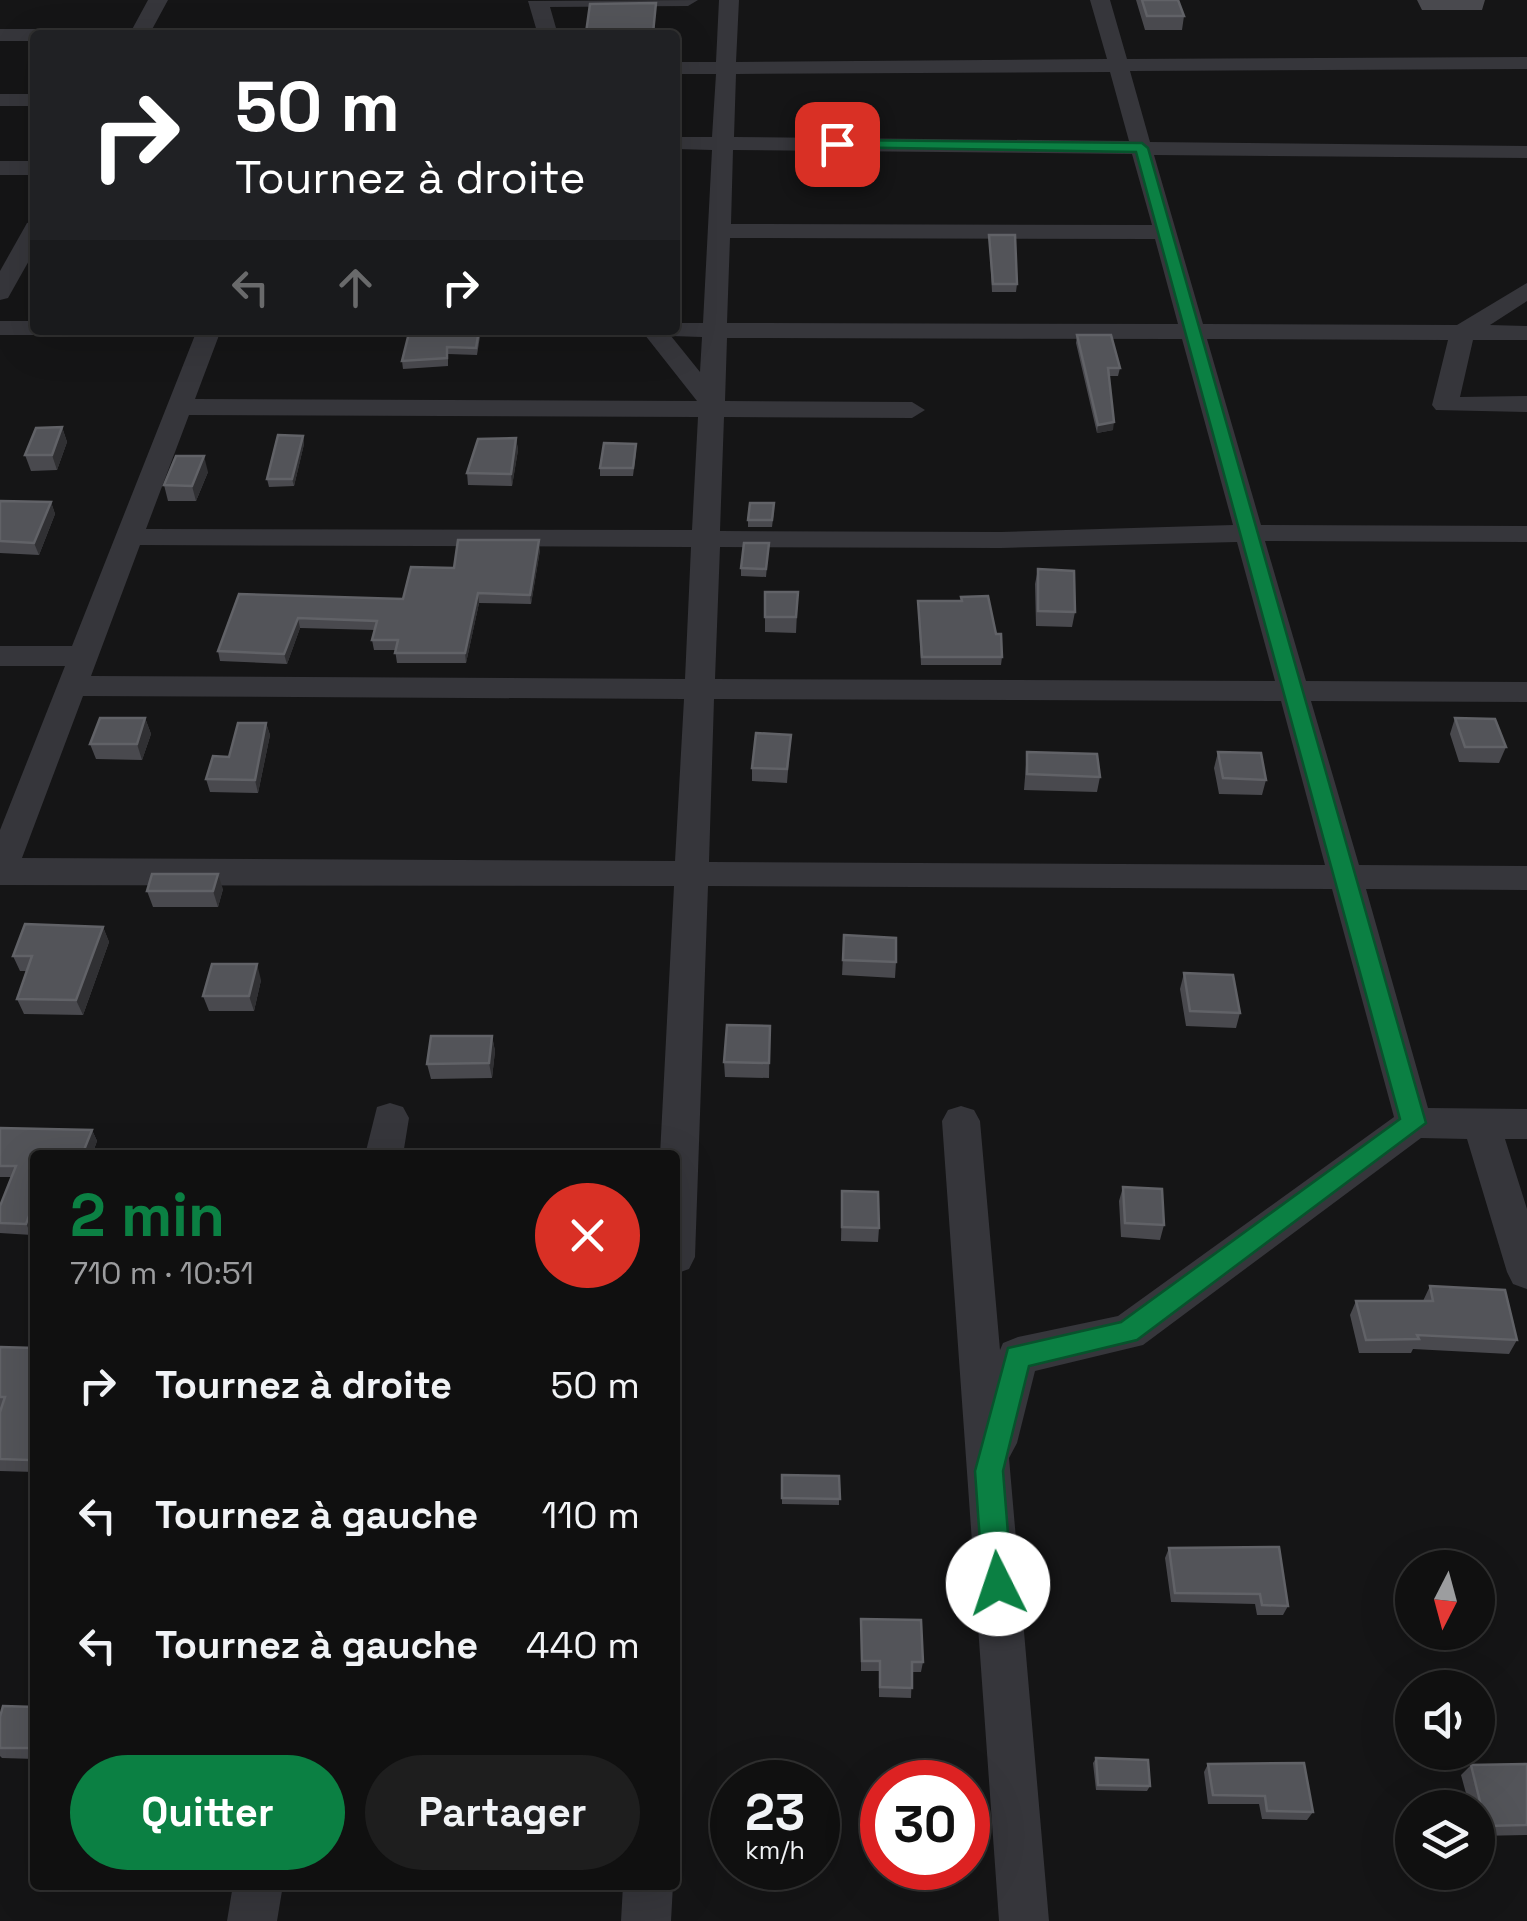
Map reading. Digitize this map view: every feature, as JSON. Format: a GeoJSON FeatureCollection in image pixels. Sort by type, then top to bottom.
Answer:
{"type":"FeatureCollection","features":[{"type":"Feature","properties":{"kind":"street"},"geometry":{"type":"LineString","coordinates":[[142,30],[158,0]]}},
{"type":"Feature","properties":{"kind":"street"},"geometry":{"type":"LineString","coordinates":[[547,30],[538,0],[688,0]]}},
{"type":"Feature","properties":{"kind":"street"},"geometry":{"type":"LineString","coordinates":[[680,1150],[729,0]]}},
{"type":"Feature","properties":{"kind":"street"},"geometry":{"type":"LineString","coordinates":[[1100,0],[1414,1123]]}},
{"type":"Feature","properties":{"kind":"street"},"geometry":{"type":"LineString","coordinates":[[0,35],[30,35]]}},
{"type":"Feature","properties":{"kind":"street"},"geometry":{"type":"LineString","coordinates":[[680,68],[1527,63]]}},
{"type":"Feature","properties":{"kind":"street"},"geometry":{"type":"LineString","coordinates":[[0,100],[30,100]]}},
{"type":"Feature","properties":{"kind":"street"},"geometry":{"type":"LineString","coordinates":[[680,143],[1527,152]]}},
{"type":"Feature","properties":{"kind":"street"},"geometry":{"type":"LineString","coordinates":[[0,168],[30,168]]}},
{"type":"Feature","properties":{"kind":"street"},"geometry":{"type":"LineString","coordinates":[[719,230],[1165,232]]}},
{"type":"Feature","properties":{"kind":"street"},"geometry":{"type":"LineString","coordinates":[[0,243],[30,238]]}},
{"type":"Feature","properties":{"kind":"street"},"geometry":{"type":"LineString","coordinates":[[0,293],[30,241]]}},
{"type":"Feature","properties":{"kind":"street"},"geometry":{"type":"LineString","coordinates":[[1527,290],[1462,333],[1445,405],[1527,404]]}},
{"type":"Feature","properties":{"kind":"street"},"geometry":{"type":"LineString","coordinates":[[0,328],[30,328]]}},
{"type":"Feature","properties":{"kind":"street"},"geometry":{"type":"LineString","coordinates":[[680,330],[1527,333]]}},
{"type":"Feature","properties":{"kind":"street"},"geometry":{"type":"LineString","coordinates":[[207,335],[0,871],[1527,878]]}},
{"type":"Feature","properties":{"kind":"street"},"geometry":{"type":"LineString","coordinates":[[656,335],[712,406]]}},
{"type":"Feature","properties":{"kind":"street"},"geometry":{"type":"LineString","coordinates":[[179,407],[712,406],[912,410]]}},
{"type":"Feature","properties":{"kind":"street"},"geometry":{"type":"LineString","coordinates":[[130,536],[1001,540],[1249,533],[1527,534]]}},
{"type":"Feature","properties":{"kind":"street"},"geometry":{"type":"LineString","coordinates":[[0,656],[84,656]]}},
{"type":"Feature","properties":{"kind":"street"},"geometry":{"type":"LineString","coordinates":[[72,686],[1527,692]]}},
{"type":"Feature","properties":{"kind":"street"},"geometry":{"type":"LineString","coordinates":[[385,1150],[390,1118]]}},
{"type":"Feature","properties":{"kind":"street"},"geometry":{"type":"LineString","coordinates":[[960,1120],[1024,1921]]}},
{"type":"Feature","properties":{"kind":"street"},"geometry":{"type":"LineString","coordinates":[[989,1471],[1018,1356],[1128,1332],[1414,1123],[1527,1124]]}},
{"type":"Feature","properties":{"kind":"street"},"geometry":{"type":"LineString","coordinates":[[1481,1124],[1527,1272]]}},
{"type":"Feature","properties":{"kind":"street"},"geometry":{"type":"LineString","coordinates":[[252,1921],[257,1890]]}},
{"type":"Feature","properties":{"kind":"street"},"geometry":{"type":"LineString","coordinates":[[646,1921],[648,1890]]}},
{"type":"Feature","properties":{"kind":"building"},"geometry":{"type":"Polygon","coordinates":[[[1142,0],[1178,0],[1184,16],[1147,16],[1142,0]]]}},
{"type":"Feature","properties":{"kind":"building"},"geometry":{"type":"Polygon","coordinates":[[[656,3],[653,30],[586,30],[590,4],[656,3]]]}},
{"type":"Feature","properties":{"kind":"building"},"geometry":{"type":"Polygon","coordinates":[[[989,235],[1015,235],[1017,284],[993,284],[989,235]]]}},
{"type":"Feature","properties":{"kind":"building"},"geometry":{"type":"Polygon","coordinates":[[[408,335],[478,335],[476,348],[447,347],[447,358],[402,361],[408,335]]]}},
{"type":"Feature","properties":{"kind":"building"},"geometry":{"type":"Polygon","coordinates":[[[1077,335],[1111,335],[1120,368],[1108,368],[1114,422],[1098,425],[1077,335]]]}},
{"type":"Feature","properties":{"kind":"building"},"geometry":{"type":"Polygon","coordinates":[[[62,427],[52,455],[25,455],[36,428],[62,427]]]}},
{"type":"Feature","properties":{"kind":"building"},"geometry":{"type":"Polygon","coordinates":[[[278,435],[303,436],[292,479],[267,479],[278,435]]]}},
{"type":"Feature","properties":{"kind":"building"},"geometry":{"type":"Polygon","coordinates":[[[516,438],[511,474],[467,473],[478,439],[516,438]]]}},
{"type":"Feature","properties":{"kind":"building"},"geometry":{"type":"Polygon","coordinates":[[[604,443],[636,444],[633,468],[600,468],[604,443]]]}},
{"type":"Feature","properties":{"kind":"building"},"geometry":{"type":"Polygon","coordinates":[[[176,456],[204,456],[192,486],[164,485],[176,456]]]}},
{"type":"Feature","properties":{"kind":"building"},"geometry":{"type":"Polygon","coordinates":[[[0,501],[51,502],[34,543],[0,541],[0,501]]]}},
{"type":"Feature","properties":{"kind":"building"},"geometry":{"type":"Polygon","coordinates":[[[750,503],[774,503],[772,520],[748,520],[750,503]]]}},
{"type":"Feature","properties":{"kind":"building"},"geometry":{"type":"Polygon","coordinates":[[[458,540],[539,540],[530,595],[478,593],[465,653],[395,653],[398,640],[372,640],[377,621],[298,618],[284,654],[218,651],[239,594],[403,599],[411,567],[454,568],[458,540]]]}},
{"type":"Feature","properties":{"kind":"building"},"geometry":{"type":"Polygon","coordinates":[[[744,543],[769,543],[766,569],[741,568],[744,543]]]}},
{"type":"Feature","properties":{"kind":"building"},"geometry":{"type":"Polygon","coordinates":[[[1038,569],[1074,571],[1075,612],[1038,611],[1038,569]]]}},
{"type":"Feature","properties":{"kind":"building"},"geometry":{"type":"Polygon","coordinates":[[[765,592],[798,592],[796,617],[765,617],[765,592]]]}},
{"type":"Feature","properties":{"kind":"building"},"geometry":{"type":"Polygon","coordinates":[[[988,596],[996,634],[1001,634],[1002,657],[922,657],[918,601],[962,601],[961,597],[988,596]]]}},
{"type":"Feature","properties":{"kind":"building"},"geometry":{"type":"Polygon","coordinates":[[[100,718],[145,718],[137,744],[90,744],[100,718]]]}},
{"type":"Feature","properties":{"kind":"building"},"geometry":{"type":"Polygon","coordinates":[[[1455,718],[1495,719],[1506,747],[1465,747],[1455,718]]]}},
{"type":"Feature","properties":{"kind":"building"},"geometry":{"type":"Polygon","coordinates":[[[238,723],[266,723],[255,780],[206,779],[213,756],[229,757],[238,723]]]}},
{"type":"Feature","properties":{"kind":"building"},"geometry":{"type":"Polygon","coordinates":[[[756,733],[791,735],[787,769],[752,768],[756,733]]]}},
{"type":"Feature","properties":{"kind":"building"},"geometry":{"type":"Polygon","coordinates":[[[1027,752],[1097,754],[1100,777],[1027,774],[1027,752]]]}},
{"type":"Feature","properties":{"kind":"building"},"geometry":{"type":"Polygon","coordinates":[[[1218,752],[1261,753],[1266,780],[1223,778],[1218,752]]]}},
{"type":"Feature","properties":{"kind":"building"},"geometry":{"type":"Polygon","coordinates":[[[152,874],[218,874],[213,891],[147,891],[152,874]]]}},
{"type":"Feature","properties":{"kind":"building"},"geometry":{"type":"Polygon","coordinates":[[[25,924],[103,927],[76,1000],[17,999],[32,956],[13,956],[25,924]]]}},
{"type":"Feature","properties":{"kind":"building"},"geometry":{"type":"Polygon","coordinates":[[[844,935],[896,938],[896,962],[843,960],[844,935]]]}},
{"type":"Feature","properties":{"kind":"building"},"geometry":{"type":"Polygon","coordinates":[[[212,964],[257,964],[249,996],[203,996],[212,964]]]}},
{"type":"Feature","properties":{"kind":"building"},"geometry":{"type":"Polygon","coordinates":[[[1184,973],[1233,975],[1240,1013],[1190,1011],[1184,973]]]}},
{"type":"Feature","properties":{"kind":"building"},"geometry":{"type":"Polygon","coordinates":[[[727,1025],[770,1026],[769,1063],[724,1062],[727,1025]]]}},
{"type":"Feature","properties":{"kind":"building"},"geometry":{"type":"Polygon","coordinates":[[[431,1036],[492,1036],[489,1063],[427,1064],[431,1036]]]}},
{"type":"Feature","properties":{"kind":"building"},"geometry":{"type":"Polygon","coordinates":[[[0,1128],[92,1130],[84,1150],[30,1150],[30,1213],[26,1224],[0,1223],[0,1206],[16,1166],[0,1166],[0,1128]]]}},
{"type":"Feature","properties":{"kind":"building"},"geometry":{"type":"Polygon","coordinates":[[[1123,1187],[1162,1189],[1164,1225],[1125,1223],[1123,1187]]]}},
{"type":"Feature","properties":{"kind":"building"},"geometry":{"type":"Polygon","coordinates":[[[842,1191],[878,1192],[879,1228],[842,1227],[842,1191]]]}},
{"type":"Feature","properties":{"kind":"building"},"geometry":{"type":"Polygon","coordinates":[[[1430,1286],[1505,1290],[1517,1340],[1417,1335],[1419,1339],[1366,1340],[1356,1301],[1433,1301],[1430,1286]]]}},
{"type":"Feature","properties":{"kind":"building"},"geometry":{"type":"Polygon","coordinates":[[[0,1347],[30,1348],[29,1460],[0,1459],[0,1412],[5,1397],[0,1397],[0,1347]]]}},
{"type":"Feature","properties":{"kind":"building"},"geometry":{"type":"Polygon","coordinates":[[[782,1475],[839,1476],[840,1499],[782,1498],[782,1475]]]}},
{"type":"Feature","properties":{"kind":"building"},"geometry":{"type":"Polygon","coordinates":[[[1279,1547],[1288,1606],[1262,1605],[1260,1594],[1175,1593],[1169,1548],[1279,1547]]]}},
{"type":"Feature","properties":{"kind":"building"},"geometry":{"type":"Polygon","coordinates":[[[861,1619],[921,1620],[923,1662],[912,1662],[912,1688],[880,1687],[880,1661],[862,1661],[861,1619]]]}},
{"type":"Feature","properties":{"kind":"building"},"geometry":{"type":"Polygon","coordinates":[[[3,1706],[30,1707],[30,1748],[0,1748],[3,1706]]]}},
{"type":"Feature","properties":{"kind":"building"},"geometry":{"type":"Polygon","coordinates":[[[1096,1758],[1148,1760],[1150,1786],[1098,1785],[1096,1758]]]}},
{"type":"Feature","properties":{"kind":"building"},"geometry":{"type":"Polygon","coordinates":[[[1304,1763],[1313,1812],[1267,1811],[1265,1796],[1213,1795],[1208,1764],[1304,1763]]]}},
{"type":"Feature","properties":{"kind":"building"},"geometry":{"type":"Polygon","coordinates":[[[1527,1764],[1527,1825],[1495,1826],[1495,1790],[1477,1790],[1472,1770],[1495,1770],[1495,1765],[1527,1764]]]}},
{"type":"Feature","properties":{"kind":"route"},"geometry":{"type":"LineString","coordinates":[[837,144],[1142,148],[1414,1123],[1128,1332],[1018,1356],[989,1471],[998,1584]]}}]}
